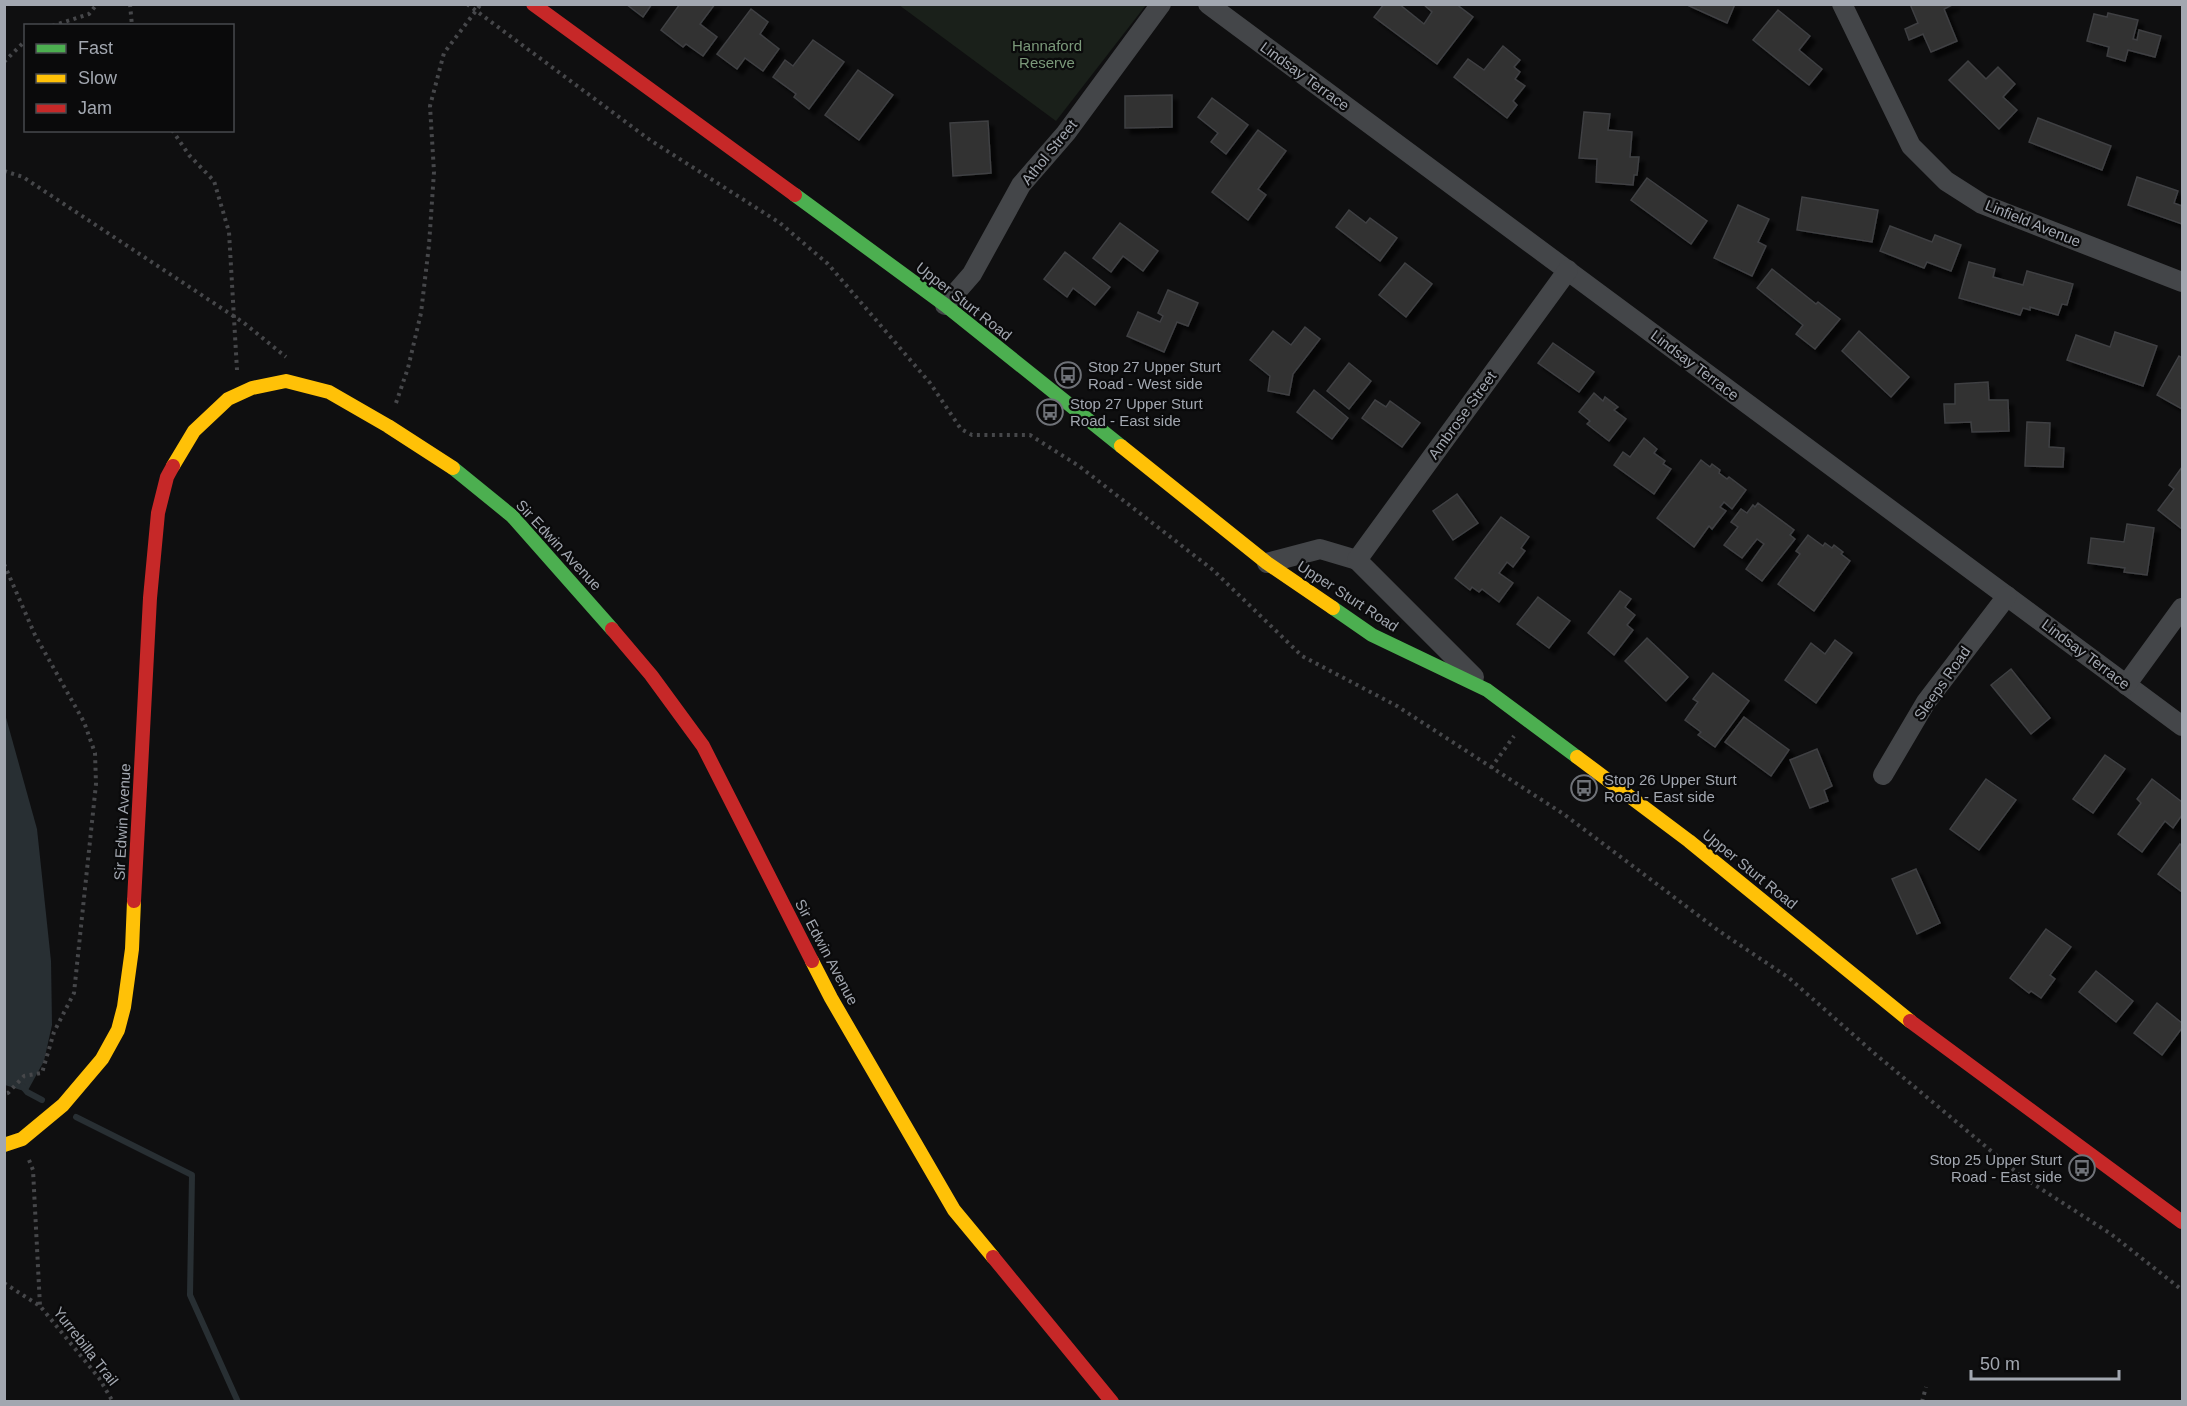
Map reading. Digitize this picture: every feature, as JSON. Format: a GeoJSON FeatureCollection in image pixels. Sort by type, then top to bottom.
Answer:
{"type":"FeatureCollection","features":[{"type":"Feature","properties":{"kind":"street","name":"Upper Sturt Road"},"geometry":{"type":"LineString","coordinates":[[533,4],[945,305],[1267,563],[1372,635],[1486,690],[1526,718],[1689,841],[1910,1021],[2182,1222]]}},
{"type":"Feature","properties":{"kind":"street","name":"Athol Street"},"geometry":{"type":"LineString","coordinates":[[945,305],[972,274],[1021,185],[1066,133],[1161,4]]}},
{"type":"Feature","properties":{"kind":"street","name":"Lindsay Terrace"},"geometry":{"type":"LineString","coordinates":[[1208,4],[2182,726]]}},
{"type":"Feature","properties":{"kind":"street","name":"Linfield Avenue"},"geometry":{"type":"LineString","coordinates":[[1842,4],[1911,146],[1946,181],[1982,204],[2182,282]]}},
{"type":"Feature","properties":{"kind":"street","name":"Ambrose Street"},"geometry":{"type":"LineString","coordinates":[[1357,560],[1568,270]]}},
{"type":"Feature","properties":{"kind":"street","name":"Sir Edwin Avenue"},"geometry":{"type":"LineString","coordinates":[[4,1145],[22,1139],[63,1105],[102,1059],[118,1030],[124,1007],[132,949],[150,610],[158,513],[167,477],[194,431],[233,397],[252,387],[286,381],[329,392],[388,426],[441,459],[512,516],[651,675],[702,747],[831,998],[954,1210],[1112,1401]]}},
{"type":"Feature","properties":{"kind":"street"},"geometry":{"type":"LineString","coordinates":[[1267,563],[1320,549],[1357,560],[1486,690]]}},
{"type":"Feature","properties":{"kind":"street","name":"Sleeps Road"},"geometry":{"type":"LineString","coordinates":[[1883,775],[1926,702],[2007,596]]}},
{"type":"Feature","properties":{"kind":"street"},"geometry":{"type":"LineString","coordinates":[[2126,684],[2182,608]]}},
{"type":"Feature","properties":{"kind":"path"},"geometry":{"type":"LineString","coordinates":[[58,24],[89,14],[97,4]]}},
{"type":"Feature","properties":{"kind":"path"},"geometry":{"type":"LineString","coordinates":[[130,4],[132,24]]}},
{"type":"Feature","properties":{"kind":"path"},"geometry":{"type":"LineString","coordinates":[[467,4],[650,140],[780,223],[828,264],[930,383],[961,429],[972,435],[1030,435],[1069,460],[1213,570],[1302,656],[1397,705],[1565,815],[1719,931],[1789,978],[1874,1053],[2021,1176],[2111,1234],[2182,1290]]}},
{"type":"Feature","properties":{"kind":"path"},"geometry":{"type":"LineString","coordinates":[[388,426],[408,368],[421,313],[434,172],[430,106],[444,53],[481,4]]}},
{"type":"Feature","properties":{"kind":"path"},"geometry":{"type":"LineString","coordinates":[[4,62],[24,42]]}},
{"type":"Feature","properties":{"kind":"path"},"geometry":{"type":"LineString","coordinates":[[173,132],[189,155],[214,181],[229,232],[238,365],[233,397]]}},
{"type":"Feature","properties":{"kind":"path"},"geometry":{"type":"LineString","coordinates":[[4,171],[23,177],[234,316],[295,364]]}},
{"type":"Feature","properties":{"kind":"path"},"geometry":{"type":"LineString","coordinates":[[4,564],[35,635],[84,722],[95,753],[96,784],[74,993],[54,1032],[42,1073],[24,1076],[7,1094]]}},
{"type":"Feature","properties":{"kind":"path"},"geometry":{"type":"LineString","coordinates":[[1491,768],[1526,718]]}},
{"type":"Feature","properties":{"kind":"path"},"geometry":{"type":"LineString","coordinates":[[22,1139],[33,1170],[40,1306]]}},
{"type":"Feature","properties":{"kind":"path","name":"Yurrebilla Trail"},"geometry":{"type":"LineString","coordinates":[[4,1282],[40,1306],[99,1378],[113,1401]]}},
{"type":"Feature","properties":{"kind":"path"},"geometry":{"type":"LineString","coordinates":[[1922,1401],[1926,1387]]}},
{"type":"Feature","properties":{"kind":"green space","name":"Hannaford Reserve"},"geometry":{"type":"Polygon","coordinates":[[[899,5],[1146,5],[1056,121],[899,5]]]}},
{"type":"Feature","properties":{"kind":"shaded area"},"geometry":{"type":"Polygon","coordinates":[[[5,714],[37,829],[51,961],[52,1025],[44,1061],[27,1092],[5,1085],[5,714]]]}},
{"type":"Feature","properties":{"kind":"building"},"geometry":{"type":"Polygon","coordinates":[[[626,4],[652,4],[643,17],[626,4]]]}},
{"type":"Feature","properties":{"kind":"building"},"geometry":{"type":"Polygon","coordinates":[[[680,4],[715,4],[700,24],[717,37],[703,56],[686,44],[683,47],[661,30],[680,4]]]}},
{"type":"Feature","properties":{"kind":"building"},"geometry":{"type":"Polygon","coordinates":[[[1384,4],[1399,4],[1424,24],[1432,12],[1423,4],[1456,4],[1473,17],[1437,64],[1374,17],[1384,4]]]}},
{"type":"Feature","properties":{"kind":"building"},"geometry":{"type":"Polygon","coordinates":[[[1685,4],[1735,4],[1727,23],[1685,4]]]}},
{"type":"Feature","properties":{"kind":"building"},"geometry":{"type":"Polygon","coordinates":[[[1910,4],[1954,4],[1944,9],[1957,41],[1931,52],[1923,34],[1909,40],[1905,29],[1918,23],[1910,4]]]}},
{"type":"Feature","properties":{"kind":"building"},"geometry":{"type":"Polygon","coordinates":[[[751,9],[768,22],[760,34],[779,49],[763,71],[745,58],[737,69],[717,54],[751,9]]]}},
{"type":"Feature","properties":{"kind":"building"},"geometry":{"type":"Polygon","coordinates":[[[1778,10],[1810,36],[1799,50],[1822,69],[1809,85],[1753,40],[1778,10]]]}},
{"type":"Feature","properties":{"kind":"building"},"geometry":{"type":"Polygon","coordinates":[[[2108,13],[2138,20],[2133,39],[2137,40],[2139,30],[2161,36],[2155,57],[2128,50],[2125,61],[2107,56],[2109,47],[2087,41],[2094,14],[2107,17],[2108,13]]]}},
{"type":"Feature","properties":{"kind":"building"},"geometry":{"type":"Polygon","coordinates":[[[813,40],[844,62],[809,109],[794,97],[796,94],[773,77],[785,60],[793,66],[813,40]]]}},
{"type":"Feature","properties":{"kind":"building"},"geometry":{"type":"Polygon","coordinates":[[[1503,46],[1520,60],[1514,67],[1520,72],[1515,79],[1525,86],[1513,101],[1517,105],[1507,118],[1454,77],[1468,59],[1484,70],[1503,46]]]}},
{"type":"Feature","properties":{"kind":"building"},"geometry":{"type":"Polygon","coordinates":[[[1968,61],[1986,79],[1998,67],[2015,84],[2003,97],[2017,110],[1999,129],[1949,80],[1968,61]]]}},
{"type":"Feature","properties":{"kind":"building"},"geometry":{"type":"Polygon","coordinates":[[[858,70],[893,95],[859,140],[825,115],[858,70]]]}},
{"type":"Feature","properties":{"kind":"building"},"geometry":{"type":"Polygon","coordinates":[[[1172,95],[1172,127],[1125,128],[1125,96],[1172,95]]]}},
{"type":"Feature","properties":{"kind":"building"},"geometry":{"type":"Polygon","coordinates":[[[1212,98],[1248,125],[1226,154],[1211,142],[1218,133],[1198,117],[1212,98]]]}},
{"type":"Feature","properties":{"kind":"building"},"geometry":{"type":"Polygon","coordinates":[[[1584,112],[1610,114],[1608,130],[1632,132],[1630,157],[1639,157],[1637,175],[1634,175],[1633,185],[1596,182],[1597,159],[1579,158],[1584,112]]]}},
{"type":"Feature","properties":{"kind":"building"},"geometry":{"type":"Polygon","coordinates":[[[2038,118],[2111,146],[2102,170],[2029,142],[2038,118]]]}},
{"type":"Feature","properties":{"kind":"building"},"geometry":{"type":"Polygon","coordinates":[[[988,121],[991,173],[953,176],[950,123],[988,121]]]}},
{"type":"Feature","properties":{"kind":"building"},"geometry":{"type":"Polygon","coordinates":[[[1258,130],[1286,151],[1258,189],[1266,195],[1248,220],[1212,192],[1258,130]]]}},
{"type":"Feature","properties":{"kind":"building"},"geometry":{"type":"Polygon","coordinates":[[[2137,177],[2178,191],[2174,203],[2182,206],[2182,224],[2128,205],[2137,177]]]}},
{"type":"Feature","properties":{"kind":"building"},"geometry":{"type":"Polygon","coordinates":[[[1647,178],[1707,221],[1691,244],[1631,200],[1647,178]]]}},
{"type":"Feature","properties":{"kind":"building"},"geometry":{"type":"Polygon","coordinates":[[[1802,197],[1878,210],[1872,242],[1797,230],[1802,197]]]}},
{"type":"Feature","properties":{"kind":"building"},"geometry":{"type":"Polygon","coordinates":[[[1738,205],[1769,219],[1758,242],[1766,246],[1752,276],[1714,258],[1738,205]]]}},
{"type":"Feature","properties":{"kind":"building"},"geometry":{"type":"Polygon","coordinates":[[[1349,210],[1366,223],[1370,218],[1397,238],[1380,261],[1336,227],[1349,210]]]}},
{"type":"Feature","properties":{"kind":"building"},"geometry":{"type":"Polygon","coordinates":[[[1120,223],[1158,251],[1143,271],[1123,256],[1111,272],[1093,258],[1120,223]]]}},
{"type":"Feature","properties":{"kind":"building"},"geometry":{"type":"Polygon","coordinates":[[[1890,226],[1932,242],[1935,235],[1961,245],[1951,271],[1927,262],[1924,268],[1880,251],[1890,226]]]}},
{"type":"Feature","properties":{"kind":"building"},"geometry":{"type":"Polygon","coordinates":[[[1065,252],[1110,287],[1095,305],[1073,288],[1067,297],[1044,279],[1065,252]]]}},
{"type":"Feature","properties":{"kind":"building"},"geometry":{"type":"Polygon","coordinates":[[[1969,262],[1995,269],[1993,277],[2023,285],[2027,271],[2073,284],[2067,305],[2062,304],[2058,315],[2030,307],[2030,310],[2023,308],[2020,315],[1959,298],[1969,262]]]}},
{"type":"Feature","properties":{"kind":"building"},"geometry":{"type":"Polygon","coordinates":[[[1405,263],[1432,284],[1406,317],[1379,295],[1405,263]]]}},
{"type":"Feature","properties":{"kind":"building"},"geometry":{"type":"Polygon","coordinates":[[[1772,269],[1816,304],[1818,302],[1840,319],[1815,349],[1796,334],[1803,325],[1757,288],[1772,269]]]}},
{"type":"Feature","properties":{"kind":"building"},"geometry":{"type":"Polygon","coordinates":[[[1168,290],[1198,303],[1188,326],[1177,322],[1164,352],[1127,336],[1138,312],[1160,322],[1163,316],[1158,313],[1168,290]]]}},
{"type":"Feature","properties":{"kind":"building"},"geometry":{"type":"Polygon","coordinates":[[[1305,327],[1320,339],[1293,374],[1289,395],[1268,391],[1270,376],[1250,360],[1273,331],[1291,345],[1305,327]]]}},
{"type":"Feature","properties":{"kind":"building"},"geometry":{"type":"Polygon","coordinates":[[[1859,331],[1909,377],[1891,397],[1842,351],[1859,331]]]}},
{"type":"Feature","properties":{"kind":"building"},"geometry":{"type":"Polygon","coordinates":[[[2115,332],[2157,346],[2143,386],[2067,360],[2076,335],[2110,347],[2115,332]]]}},
{"type":"Feature","properties":{"kind":"building"},"geometry":{"type":"Polygon","coordinates":[[[1553,343],[1594,372],[1579,392],[1538,363],[1553,343]]]}},
{"type":"Feature","properties":{"kind":"building"},"geometry":{"type":"Polygon","coordinates":[[[2179,356],[2182,358],[2182,409],[2157,395],[2179,356]]]}},
{"type":"Feature","properties":{"kind":"building"},"geometry":{"type":"Polygon","coordinates":[[[1349,363],[1371,381],[1349,409],[1327,391],[1349,363]]]}},
{"type":"Feature","properties":{"kind":"building"},"geometry":{"type":"Polygon","coordinates":[[[1988,382],[1989,400],[2008,400],[2009,431],[1972,432],[1971,422],[1945,423],[1944,404],[1955,404],[1955,384],[1988,382]]]}},
{"type":"Feature","properties":{"kind":"building"},"geometry":{"type":"Polygon","coordinates":[[[1314,390],[1348,418],[1332,439],[1297,412],[1314,390]]]}},
{"type":"Feature","properties":{"kind":"building"},"geometry":{"type":"Polygon","coordinates":[[[1594,393],[1603,401],[1605,397],[1618,407],[1614,410],[1626,419],[1609,441],[1587,424],[1590,421],[1579,412],[1594,393]]]}},
{"type":"Feature","properties":{"kind":"building"},"geometry":{"type":"Polygon","coordinates":[[[1375,400],[1386,407],[1390,401],[1420,423],[1402,447],[1362,418],[1375,400]]]}},
{"type":"Feature","properties":{"kind":"building"},"geometry":{"type":"Polygon","coordinates":[[[2027,422],[2050,423],[2049,447],[2064,448],[2063,467],[2025,466],[2027,422]]]}},
{"type":"Feature","properties":{"kind":"building"},"geometry":{"type":"Polygon","coordinates":[[[1644,438],[1657,449],[1654,453],[1665,461],[1663,464],[1671,469],[1654,494],[1614,465],[1623,452],[1630,457],[1644,438]]]}},
{"type":"Feature","properties":{"kind":"building"},"geometry":{"type":"Polygon","coordinates":[[[1701,460],[1710,467],[1712,464],[1720,470],[1719,473],[1727,479],[1729,477],[1746,490],[1732,509],[1724,502],[1720,507],[1726,511],[1712,529],[1709,526],[1694,547],[1657,518],[1701,460]]]}},
{"type":"Feature","properties":{"kind":"building"},"geometry":{"type":"Polygon","coordinates":[[[2182,467],[2182,529],[2158,510],[2174,489],[2169,485],[2182,467]]]}},
{"type":"Feature","properties":{"kind":"building"},"geometry":{"type":"Polygon","coordinates":[[[1457,494],[1478,523],[1453,540],[1433,511],[1457,494]]]}},
{"type":"Feature","properties":{"kind":"building"},"geometry":{"type":"Polygon","coordinates":[[[1758,503],[1794,530],[1790,535],[1795,539],[1762,581],[1746,569],[1764,544],[1757,539],[1742,558],[1724,545],[1738,527],[1731,522],[1741,509],[1747,513],[1753,505],[1755,507],[1758,503]]]}},
{"type":"Feature","properties":{"kind":"building"},"geometry":{"type":"Polygon","coordinates":[[[1501,517],[1529,537],[1521,548],[1525,551],[1513,567],[1507,562],[1499,573],[1513,583],[1499,602],[1482,589],[1479,592],[1472,587],[1470,590],[1455,578],[1501,517]]]}},
{"type":"Feature","properties":{"kind":"building"},"geometry":{"type":"Polygon","coordinates":[[[2127,524],[2154,528],[2147,575],[2124,572],[2125,568],[2088,563],[2091,538],[2124,542],[2127,524]]]}},
{"type":"Feature","properties":{"kind":"building"},"geometry":{"type":"Polygon","coordinates":[[[1808,535],[1823,546],[1825,543],[1832,548],[1834,545],[1850,561],[1814,611],[1778,584],[1800,554],[1796,551],[1808,535]]]}},
{"type":"Feature","properties":{"kind":"building"},"geometry":{"type":"Polygon","coordinates":[[[1620,591],[1631,599],[1625,607],[1635,615],[1627,625],[1633,630],[1614,655],[1588,633],[1620,591]]]}},
{"type":"Feature","properties":{"kind":"building"},"geometry":{"type":"Polygon","coordinates":[[[1538,597],[1570,621],[1549,648],[1517,624],[1538,597]]]}},
{"type":"Feature","properties":{"kind":"building"},"geometry":{"type":"Polygon","coordinates":[[[1647,638],[1688,677],[1666,701],[1625,661],[1647,638]]]}},
{"type":"Feature","properties":{"kind":"building"},"geometry":{"type":"Polygon","coordinates":[[[1835,640],[1852,653],[1816,703],[1785,680],[1811,643],[1825,654],[1835,640]]]}},
{"type":"Feature","properties":{"kind":"building"},"geometry":{"type":"Polygon","coordinates":[[[2011,669],[2050,718],[2031,734],[1991,685],[2011,669]]]}},
{"type":"Feature","properties":{"kind":"building"},"geometry":{"type":"Polygon","coordinates":[[[1713,673],[1749,701],[1715,747],[1698,735],[1701,732],[1685,720],[1698,702],[1693,699],[1713,673]]]}},
{"type":"Feature","properties":{"kind":"building"},"geometry":{"type":"Polygon","coordinates":[[[1744,717],[1789,750],[1771,776],[1725,742],[1744,717]]]}},
{"type":"Feature","properties":{"kind":"building"},"geometry":{"type":"Polygon","coordinates":[[[1817,749],[1832,786],[1824,790],[1828,801],[1810,808],[1790,760],[1817,749]]]}},
{"type":"Feature","properties":{"kind":"building"},"geometry":{"type":"Polygon","coordinates":[[[2105,755],[2125,769],[2093,813],[2073,799],[2105,755]]]}},
{"type":"Feature","properties":{"kind":"building"},"geometry":{"type":"Polygon","coordinates":[[[1986,779],[2016,800],[1979,850],[1950,829],[1986,779]]]}},
{"type":"Feature","properties":{"kind":"building"},"geometry":{"type":"Polygon","coordinates":[[[2152,779],[2182,802],[2182,815],[2173,828],[2165,821],[2142,852],[2118,834],[2141,803],[2137,799],[2152,779]]]}},
{"type":"Feature","properties":{"kind":"building"},"geometry":{"type":"Polygon","coordinates":[[[2180,844],[2182,846],[2182,892],[2158,874],[2180,844]]]}},
{"type":"Feature","properties":{"kind":"building"},"geometry":{"type":"Polygon","coordinates":[[[1916,869],[1940,923],[1917,934],[1892,879],[1916,869]]]}},
{"type":"Feature","properties":{"kind":"building"},"geometry":{"type":"Polygon","coordinates":[[[2046,929],[2071,947],[2050,975],[2055,979],[2041,998],[2031,991],[2029,993],[2010,978],[2046,929]]]}},
{"type":"Feature","properties":{"kind":"building"},"geometry":{"type":"Polygon","coordinates":[[[2096,971],[2133,1001],[2116,1022],[2079,992],[2096,971]]]}},
{"type":"Feature","properties":{"kind":"building"},"geometry":{"type":"Polygon","coordinates":[[[2157,1003],[2182,1023],[2182,1028],[2162,1055],[2134,1033],[2157,1003]]]}},
{"type":"Feature","properties":{"kind":"waterway"},"geometry":{"type":"LineString","coordinates":[[23,1087],[27,1092],[42,1100]]}},
{"type":"Feature","properties":{"kind":"waterway"},"geometry":{"type":"LineString","coordinates":[[76,1117],[192,1175],[190,1295],[238,1402]]}},
{"type":"Feature","properties":{"kind":"traffic: fast"},"geometry":{"type":"LineString","coordinates":[[795,195],[945,305],[1121,446]]}},
{"type":"Feature","properties":{"kind":"traffic: fast"},"geometry":{"type":"LineString","coordinates":[[453,468],[512,516],[612,629]]}},
{"type":"Feature","properties":{"kind":"traffic: fast"},"geometry":{"type":"LineString","coordinates":[[1333,608],[1372,635],[1487,690],[1577,757]]}},
{"type":"Feature","properties":{"kind":"traffic: slow"},"geometry":{"type":"LineString","coordinates":[[173,466],[194,431],[228,399],[252,388],[286,381],[329,392],[388,426],[453,468]]}},
{"type":"Feature","properties":{"kind":"traffic: slow"},"geometry":{"type":"LineString","coordinates":[[1121,446],[1267,563],[1333,608]]}},
{"type":"Feature","properties":{"kind":"traffic: slow"},"geometry":{"type":"LineString","coordinates":[[1577,757],[1689,841],[1910,1021]]}},
{"type":"Feature","properties":{"kind":"traffic: slow"},"geometry":{"type":"LineString","coordinates":[[4,1145],[22,1139],[63,1105],[102,1059],[118,1030],[124,1007],[132,949],[134,901]]}},
{"type":"Feature","properties":{"kind":"traffic: slow"},"geometry":{"type":"LineString","coordinates":[[812,961],[831,998],[954,1210],[993,1257]]}},
{"type":"Feature","properties":{"kind":"traffic: jam"},"geometry":{"type":"LineString","coordinates":[[533,4],[795,195]]}},
{"type":"Feature","properties":{"kind":"traffic: jam"},"geometry":{"type":"LineString","coordinates":[[134,901],[150,598],[158,513],[167,477],[173,466]]}},
{"type":"Feature","properties":{"kind":"traffic: jam"},"geometry":{"type":"LineString","coordinates":[[612,629],[651,675],[703,746],[812,961]]}},
{"type":"Feature","properties":{"kind":"traffic: jam"},"geometry":{"type":"LineString","coordinates":[[1910,1021],[2182,1222]]}},
{"type":"Feature","properties":{"kind":"traffic: jam"},"geometry":{"type":"LineString","coordinates":[[993,1257],[1112,1402]]}},
{"type":"Feature","properties":{"kind":"place","name":"Stop 27 Upper Sturt Road - West side"},"geometry":{"type":"Point","coordinates":[1068,375]}},
{"type":"Feature","properties":{"kind":"place","name":"Stop 27 Upper Sturt Road - East side"},"geometry":{"type":"Point","coordinates":[1050,412]}},
{"type":"Feature","properties":{"kind":"place","name":"Stop 26 Upper Sturt Road - East side"},"geometry":{"type":"Point","coordinates":[1584,788]}},
{"type":"Feature","properties":{"kind":"place","name":"Stop 25 Upper Sturt Road - East side"},"geometry":{"type":"Point","coordinates":[2082,1168]}}]}
